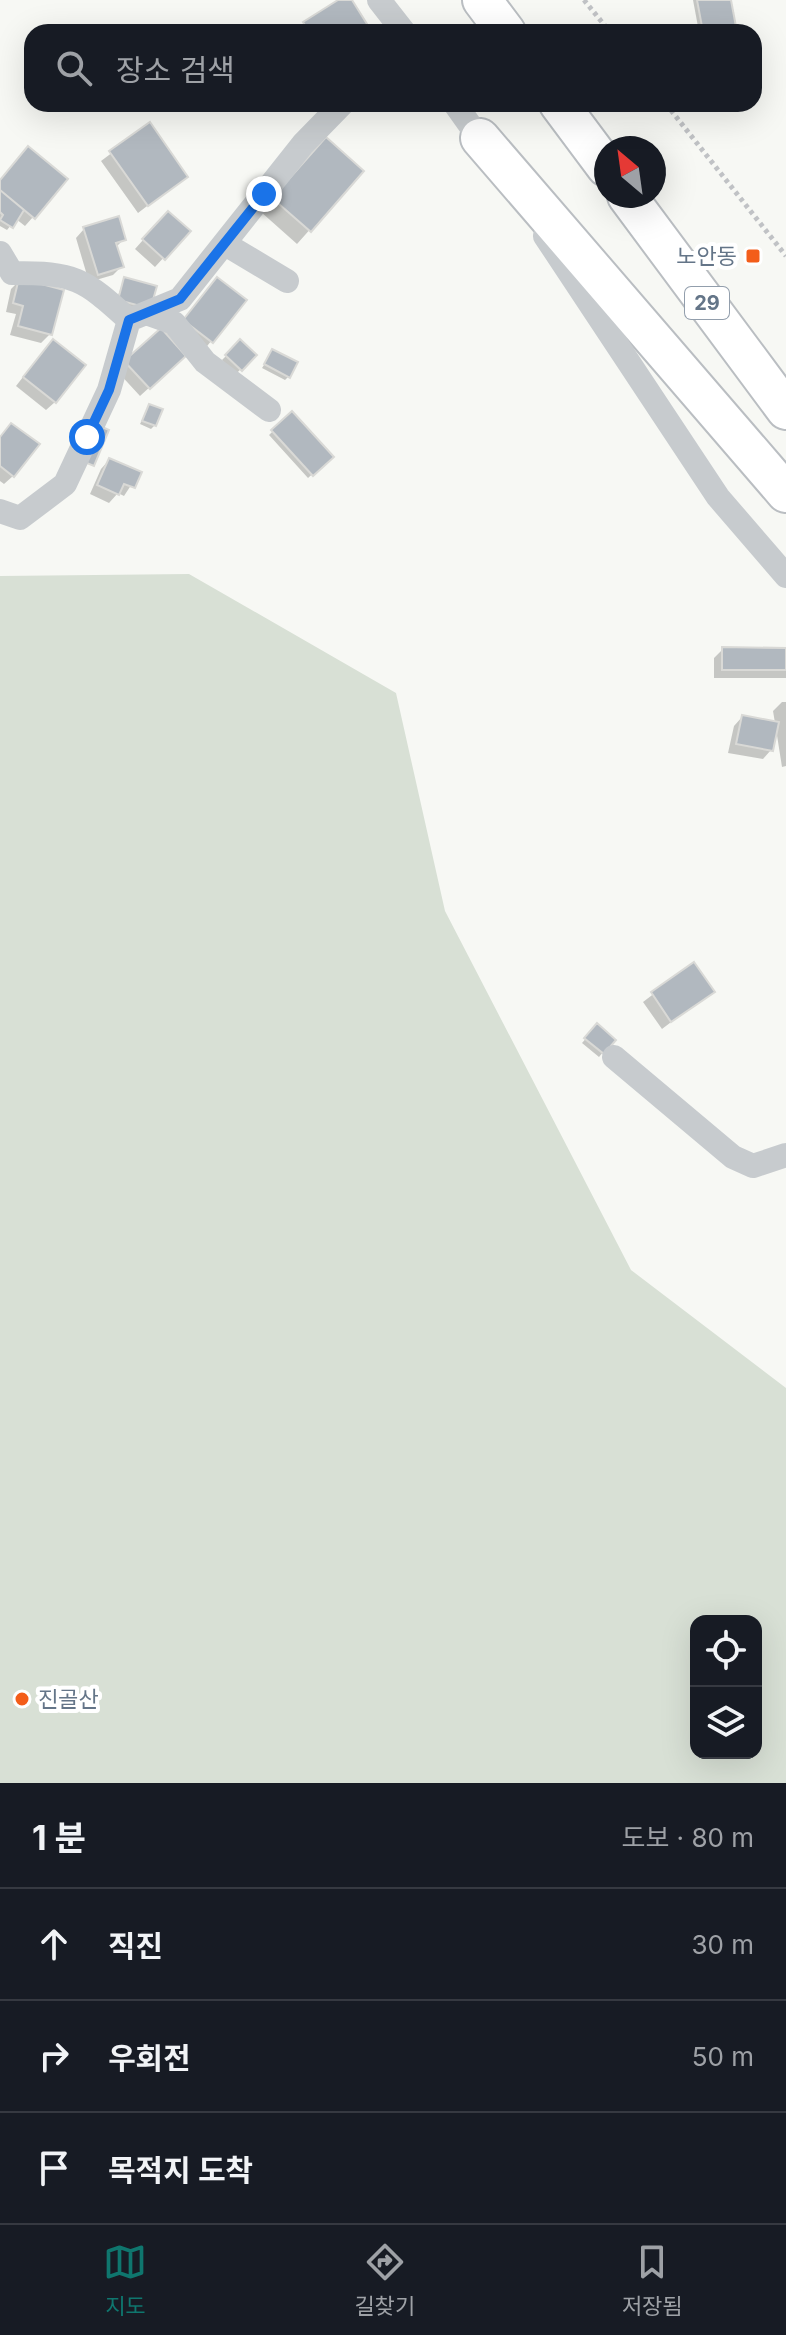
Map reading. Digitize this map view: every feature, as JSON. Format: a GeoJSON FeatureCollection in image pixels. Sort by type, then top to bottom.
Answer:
{"type":"FeatureCollection","features":[{"type":"Feature","properties":{"kind":"main road"},"geometry":{"type":"LineString","coordinates":[[482,0],[500,24]]}},
{"type":"Feature","properties":{"kind":"main road"},"geometry":{"type":"LineString","coordinates":[[565,112],[594,151]]}},
{"type":"Feature","properties":{"kind":"main road"},"geometry":{"type":"LineString","coordinates":[[480,138],[786,493]]}},
{"type":"Feature","properties":{"kind":"main road","name":"29"},"geometry":{"type":"LineString","coordinates":[[636,208],[786,410]]}},
{"type":"Feature","properties":{"kind":"street"},"geometry":{"type":"LineString","coordinates":[[379,0],[398,24]]}},
{"type":"Feature","properties":{"kind":"street"},"geometry":{"type":"LineString","coordinates":[[0,511],[20,518],[65,484],[109,390],[137,316],[180,299],[303,144],[334,112]]}},
{"type":"Feature","properties":{"kind":"street"},"geometry":{"type":"LineString","coordinates":[[461,112],[718,497],[786,576]]}},
{"type":"Feature","properties":{"kind":"street"},"geometry":{"type":"LineString","coordinates":[[225,244],[287,281]]}},
{"type":"Feature","properties":{"kind":"street"},"geometry":{"type":"LineString","coordinates":[[0,253],[12,273],[50,273],[89,284],[137,316],[174,323],[205,362],[269,410]]}},
{"type":"Feature","properties":{"kind":"street"},"geometry":{"type":"LineString","coordinates":[[614,1057],[733,1157],[753,1166],[786,1155]]}},
{"type":"Feature","properties":{"kind":"path"},"geometry":{"type":"LineString","coordinates":[[584,0],[604,24]]}},
{"type":"Feature","properties":{"kind":"path"},"geometry":{"type":"LineString","coordinates":[[672,112],[786,256]]}},
{"type":"Feature","properties":{"kind":"shaded area"},"geometry":{"type":"Polygon","coordinates":[[[189,574],[396,693],[445,911],[631,1270],[786,1388],[786,1783],[0,1783],[0,576],[189,574]]]}},
{"type":"Feature","properties":{"kind":"building"},"geometry":{"type":"Polygon","coordinates":[[[338,0],[352,0],[367,24],[304,24],[338,0]]]}},
{"type":"Feature","properties":{"kind":"building"},"geometry":{"type":"Polygon","coordinates":[[[697,0],[731,0],[736,24],[702,24],[697,0]]]}},
{"type":"Feature","properties":{"kind":"building"},"geometry":{"type":"Polygon","coordinates":[[[150,122],[188,177],[148,206],[109,151],[150,122]]]}},
{"type":"Feature","properties":{"kind":"building"},"geometry":{"type":"Polygon","coordinates":[[[326,137],[364,171],[311,232],[272,198],[326,137]]]}},
{"type":"Feature","properties":{"kind":"building"},"geometry":{"type":"Polygon","coordinates":[[[28,146],[68,179],[35,219],[0,190],[0,180],[28,146]]]}},
{"type":"Feature","properties":{"kind":"building"},"geometry":{"type":"Polygon","coordinates":[[[0,190],[24,210],[13,228],[0,220],[3,215],[0,212],[0,190]]]}},
{"type":"Feature","properties":{"kind":"building"},"geometry":{"type":"Polygon","coordinates":[[[168,211],[191,231],[165,260],[142,239],[168,211]]]}},
{"type":"Feature","properties":{"kind":"building"},"geometry":{"type":"Polygon","coordinates":[[[119,216],[126,240],[116,243],[124,267],[98,275],[83,227],[119,216]]]}},
{"type":"Feature","properties":{"kind":"building"},"geometry":{"type":"Polygon","coordinates":[[[124,277],[157,286],[153,300],[144,307],[118,300],[124,277]]]}},
{"type":"Feature","properties":{"kind":"building"},"geometry":{"type":"Polygon","coordinates":[[[217,277],[247,300],[213,343],[183,320],[217,277]]]}},
{"type":"Feature","properties":{"kind":"building"},"geometry":{"type":"Polygon","coordinates":[[[19,278],[64,290],[52,335],[18,326],[23,306],[13,303],[19,278]]]}},
{"type":"Feature","properties":{"kind":"building"},"geometry":{"type":"Polygon","coordinates":[[[161,328],[186,356],[150,389],[124,361],[161,328]]]}},
{"type":"Feature","properties":{"kind":"building"},"geometry":{"type":"Polygon","coordinates":[[[53,339],[86,365],[56,403],[23,377],[53,339]]]}},
{"type":"Feature","properties":{"kind":"building"},"geometry":{"type":"Polygon","coordinates":[[[240,339],[257,355],[242,371],[225,355],[240,339]]]}},
{"type":"Feature","properties":{"kind":"building"},"geometry":{"type":"Polygon","coordinates":[[[272,349],[298,362],[290,378],[264,364],[272,349]]]}},
{"type":"Feature","properties":{"kind":"building"},"geometry":{"type":"Polygon","coordinates":[[[149,404],[163,409],[156,426],[142,421],[149,404]]]}},
{"type":"Feature","properties":{"kind":"building"},"geometry":{"type":"Polygon","coordinates":[[[292,411],[334,457],[313,476],[271,430],[292,411]]]}},
{"type":"Feature","properties":{"kind":"building"},"geometry":{"type":"Polygon","coordinates":[[[11,423],[40,444],[14,477],[0,466],[0,437],[11,423]]]}},
{"type":"Feature","properties":{"kind":"building"},"geometry":{"type":"Polygon","coordinates":[[[98,425],[109,430],[94,466],[82,461],[98,425]]]}},
{"type":"Feature","properties":{"kind":"building"},"geometry":{"type":"Polygon","coordinates":[[[109,458],[142,472],[135,488],[124,484],[119,495],[97,485],[109,458]]]}},
{"type":"Feature","properties":{"kind":"building"},"geometry":{"type":"Polygon","coordinates":[[[722,647],[786,648],[786,670],[722,670],[722,647]]]}},
{"type":"Feature","properties":{"kind":"building"},"geometry":{"type":"Polygon","coordinates":[[[742,715],[779,722],[773,751],[736,744],[742,715]]]}},
{"type":"Feature","properties":{"kind":"building"},"geometry":{"type":"Polygon","coordinates":[[[694,962],[715,992],[671,1022],[651,992],[694,962]]]}},
{"type":"Feature","properties":{"kind":"building"},"geometry":{"type":"Polygon","coordinates":[[[597,1023],[616,1040],[604,1054],[584,1038],[597,1023]]]}},
{"type":"Feature","properties":{"kind":"place","name":"노안동"},"geometry":{"type":"Point","coordinates":[753,256]}},
{"type":"Feature","properties":{"kind":"place","name":"진골산"},"geometry":{"type":"Point","coordinates":[22,1699]}},
{"type":"Feature","properties":{"kind":"route"},"geometry":{"type":"LineString","coordinates":[[87,437],[109,390],[129,320],[180,299],[264,194]]}}]}
